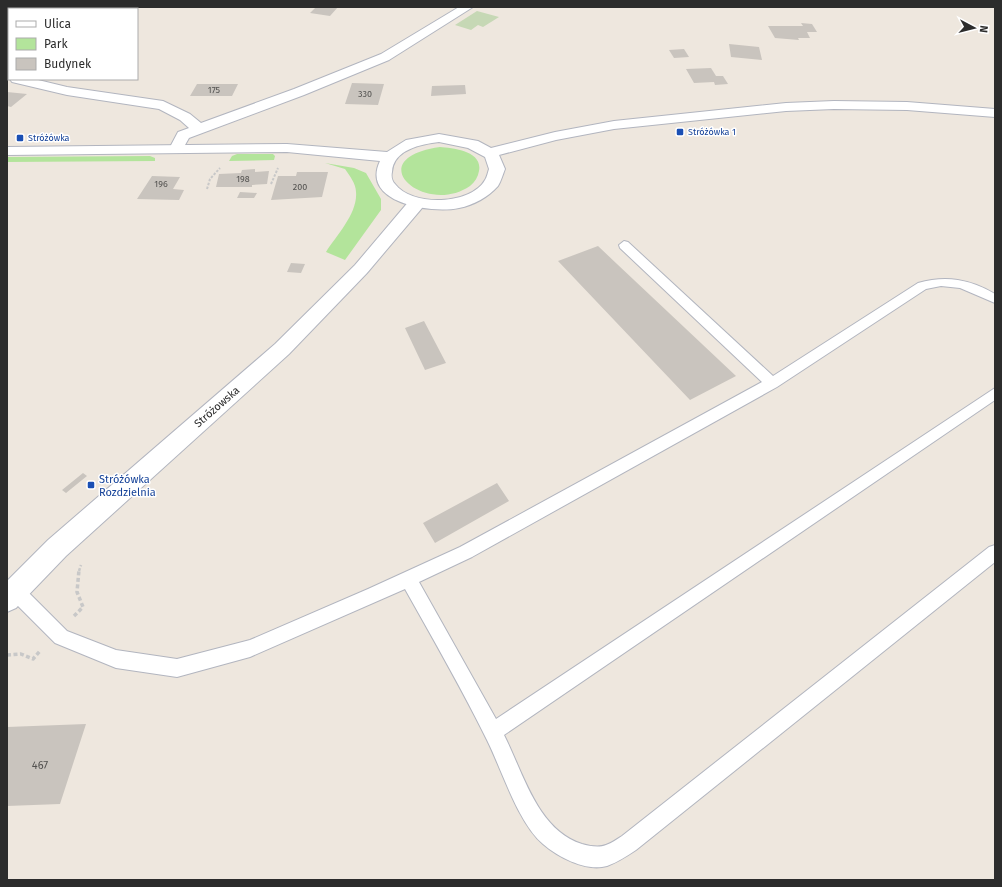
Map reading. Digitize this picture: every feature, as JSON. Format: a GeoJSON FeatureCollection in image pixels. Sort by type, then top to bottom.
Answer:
{"type":"FeatureCollection","features":[{"type":"Feature","properties":{"kind":"main road"},"geometry":{"type":"LineString","coordinates":[[176,149],[183,135],[299,92],[385,57],[467,7]]}},
{"type":"Feature","properties":{"kind":"main road"},"geometry":{"type":"LineString","coordinates":[[22,80],[67,91],[163,105],[185,116],[199,129]]}},
{"type":"Feature","properties":{"kind":"main road"},"geometry":{"type":"LineString","coordinates":[[490,153],[555,136],[614,126],[786,107],[834,105],[906,106],[995,113]]}},
{"type":"Feature","properties":{"kind":"main road"},"geometry":{"type":"LineString","coordinates":[[440,138],[460,139],[477,144],[490,153],[498,166],[495,180],[484,193],[464,202],[440,206],[416,204],[397,196],[385,184],[383,170],[389,157],[402,147],[420,140],[440,138]]}},
{"type":"Feature","properties":{"kind":"main road"},"geometry":{"type":"LineString","coordinates":[[7,151],[287,148],[389,157]]}},
{"type":"Feature","properties":{"kind":"main road","name":"Stróżowska"},"geometry":{"type":"LineString","coordinates":[[11,595],[97,512],[282,349],[361,269],[416,204]]}},
{"type":"Feature","properties":{"kind":"lane"},"geometry":{"type":"LineString","coordinates":[[624,245],[772,383]]}},
{"type":"Feature","properties":{"kind":"lane"},"geometry":{"type":"LineString","coordinates":[[11,595],[61,637],[116,659],[177,668],[250,648],[466,552],[772,383],[922,286],[932,282],[951,282],[970,286],[995,300]]}},
{"type":"Feature","properties":{"kind":"lane"},"geometry":{"type":"LineString","coordinates":[[493,732],[995,393]]}},
{"type":"Feature","properties":{"kind":"lane"},"geometry":{"type":"LineString","coordinates":[[408,579],[493,732],[538,823],[554,840],[569,850],[585,855],[604,856],[630,844],[995,552]]}},
{"type":"Feature","properties":{"kind":"path"},"geometry":{"type":"LineString","coordinates":[[271,184],[280,164]]}},
{"type":"Feature","properties":{"kind":"path"},"geometry":{"type":"LineString","coordinates":[[207,189],[210,179],[221,167]]}},
{"type":"Feature","properties":{"kind":"path"},"geometry":{"type":"LineString","coordinates":[[7,655],[21,654],[33,658],[83,607],[78,598],[76,579],[81,565]]}},
{"type":"Feature","properties":{"kind":"green space"},"geometry":{"type":"Polygon","coordinates":[[[477,11],[499,17],[483,27],[478,25],[471,30],[455,25],[477,11]]]}},
{"type":"Feature","properties":{"kind":"green space"},"geometry":{"type":"Polygon","coordinates":[[[440,147],[452,148],[466,152],[476,159],[479,164],[479,173],[475,181],[470,186],[452,194],[435,195],[419,190],[407,183],[402,173],[404,163],[416,153],[440,147]]]}},
{"type":"Feature","properties":{"kind":"green space"},"geometry":{"type":"Polygon","coordinates":[[[237,154],[273,154],[275,156],[274,160],[229,161],[232,156],[237,154]]]}},
{"type":"Feature","properties":{"kind":"green space"},"geometry":{"type":"Polygon","coordinates":[[[150,156],[155,158],[155,161],[7,162],[7,157],[150,156]]]}},
{"type":"Feature","properties":{"kind":"green space"},"geometry":{"type":"Polygon","coordinates":[[[325,163],[354,168],[366,173],[381,199],[381,210],[345,260],[326,252],[346,224],[354,208],[356,189],[345,169],[325,163]]]}},
{"type":"Feature","properties":{"kind":"building"},"geometry":{"type":"Polygon","coordinates":[[[316,7],[338,7],[330,16],[310,13],[316,7]]]}},
{"type":"Feature","properties":{"kind":"building"},"geometry":{"type":"Polygon","coordinates":[[[801,23],[812,24],[817,32],[807,32],[810,38],[798,38],[799,40],[775,38],[768,26],[803,26],[801,23]]]}},
{"type":"Feature","properties":{"kind":"building"},"geometry":{"type":"Polygon","coordinates":[[[729,44],[759,47],[762,60],[731,57],[729,44]]]}},
{"type":"Feature","properties":{"kind":"building"},"geometry":{"type":"Polygon","coordinates":[[[684,49],[689,57],[674,58],[669,50],[684,49]]]}},
{"type":"Feature","properties":{"kind":"building"},"geometry":{"type":"Polygon","coordinates":[[[711,68],[716,76],[723,76],[728,84],[715,85],[714,82],[694,83],[686,69],[711,68]]]}},
{"type":"Feature","properties":{"kind":"building"},"geometry":{"type":"Polygon","coordinates":[[[352,83],[384,84],[378,105],[345,104],[352,83]]]}},
{"type":"Feature","properties":{"kind":"building"},"geometry":{"type":"Polygon","coordinates":[[[197,84],[238,84],[232,96],[190,96],[197,84]]]}},
{"type":"Feature","properties":{"kind":"building"},"geometry":{"type":"Polygon","coordinates":[[[465,85],[466,94],[431,96],[432,86],[465,85]]]}},
{"type":"Feature","properties":{"kind":"building"},"geometry":{"type":"Polygon","coordinates":[[[7,92],[27,94],[11,107],[7,106],[7,92]]]}},
{"type":"Feature","properties":{"kind":"building"},"geometry":{"type":"Polygon","coordinates":[[[255,169],[255,172],[269,171],[267,184],[252,185],[252,187],[216,187],[219,174],[241,173],[242,170],[255,169]]]}},
{"type":"Feature","properties":{"kind":"building"},"geometry":{"type":"Polygon","coordinates":[[[297,172],[328,172],[322,197],[271,200],[278,176],[296,176],[297,172]]]}},
{"type":"Feature","properties":{"kind":"building"},"geometry":{"type":"Polygon","coordinates":[[[152,176],[180,177],[173,189],[184,190],[179,200],[137,199],[152,176]]]}},
{"type":"Feature","properties":{"kind":"building"},"geometry":{"type":"Polygon","coordinates":[[[240,192],[257,193],[254,198],[237,198],[240,192]]]}},
{"type":"Feature","properties":{"kind":"building"},"geometry":{"type":"Polygon","coordinates":[[[598,246],[736,376],[690,400],[558,261],[598,246]]]}},
{"type":"Feature","properties":{"kind":"building"},"geometry":{"type":"Polygon","coordinates":[[[291,263],[305,264],[301,273],[287,272],[291,263]]]}},
{"type":"Feature","properties":{"kind":"building"},"geometry":{"type":"Polygon","coordinates":[[[424,321],[446,363],[425,370],[405,328],[424,321]]]}},
{"type":"Feature","properties":{"kind":"building"},"geometry":{"type":"Polygon","coordinates":[[[83,473],[87,476],[66,493],[62,490],[83,473]]]}},
{"type":"Feature","properties":{"kind":"building"},"geometry":{"type":"Polygon","coordinates":[[[497,483],[509,501],[435,543],[423,523],[497,483]]]}},
{"type":"Feature","properties":{"kind":"building"},"geometry":{"type":"Polygon","coordinates":[[[86,724],[60,804],[7,806],[7,727],[86,724]]]}},
{"type":"Feature","properties":{"kind":"place","name":"Stróżówka 1"},"geometry":{"type":"Point","coordinates":[680,132]}},
{"type":"Feature","properties":{"kind":"place","name":"Stróżówka"},"geometry":{"type":"Point","coordinates":[20,138]}},
{"type":"Feature","properties":{"kind":"place","name":"Stróżówka Rozdzielnia"},"geometry":{"type":"Point","coordinates":[91,485]}}]}
